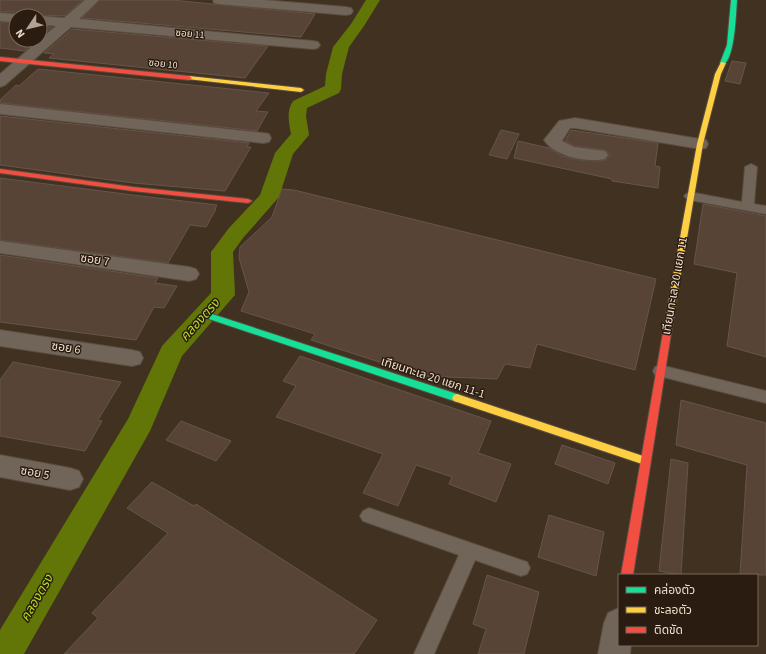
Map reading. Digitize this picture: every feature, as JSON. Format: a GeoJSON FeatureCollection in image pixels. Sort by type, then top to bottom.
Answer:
{"type":"FeatureCollection","features":[{"type":"Feature","properties":{"kind":"street"},"geometry":{"type":"LineString","coordinates":[[0,82],[93,0]]}},
{"type":"Feature","properties":{"kind":"street"},"geometry":{"type":"LineString","coordinates":[[219,0],[346,11]]}},
{"type":"Feature","properties":{"kind":"street","name":"เทียนทะเล 20 แยก 11"},"geometry":{"type":"LineString","coordinates":[[627,574],[690,196],[700,144],[718,74],[730,45],[734,0]]}},
{"type":"Feature","properties":{"kind":"street","name":"ซอย 11"},"geometry":{"type":"LineString","coordinates":[[48,21],[313,45]]}},
{"type":"Feature","properties":{"kind":"street","name":"ซอย 10"},"geometry":{"type":"LineString","coordinates":[[0,59],[301,90]]}},
{"type":"Feature","properties":{"kind":"street"},"geometry":{"type":"LineString","coordinates":[[0,109],[263,138]]}},
{"type":"Feature","properties":{"kind":"street"},"geometry":{"type":"LineString","coordinates":[[599,156],[561,148],[554,144],[552,140],[565,124],[575,123],[700,144]]}},
{"type":"Feature","properties":{"kind":"street"},"geometry":{"type":"LineString","coordinates":[[0,171],[133,189],[248,201]]}},
{"type":"Feature","properties":{"kind":"street","name":"ซอย 7"},"geometry":{"type":"LineString","coordinates":[[0,247],[189,274]]}},
{"type":"Feature","properties":{"kind":"street","name":"เทียนทะเล 20 แยก 11-1"},"geometry":{"type":"LineString","coordinates":[[212,317],[645,461]]}},
{"type":"Feature","properties":{"kind":"street","name":"ซอย 6"},"geometry":{"type":"LineString","coordinates":[[0,338],[132,358]]}},
{"type":"Feature","properties":{"kind":"street","name":"ซอย 5"},"geometry":{"type":"LineString","coordinates":[[0,466],[70,479]]}},
{"type":"Feature","properties":{"kind":"street"},"geometry":{"type":"LineString","coordinates":[[614,654],[618,629]]}},
{"type":"Feature","properties":{"kind":"lane"},"geometry":{"type":"LineString","coordinates":[[748,207],[751,166]]}},
{"type":"Feature","properties":{"kind":"lane"},"geometry":{"type":"LineString","coordinates":[[690,196],[766,210]]}},
{"type":"Feature","properties":{"kind":"lane"},"geometry":{"type":"LineString","coordinates":[[660,371],[766,397]]}},
{"type":"Feature","properties":{"kind":"lane"},"geometry":{"type":"LineString","coordinates":[[369,516],[521,568]]}},
{"type":"Feature","properties":{"kind":"lane"},"geometry":{"type":"LineString","coordinates":[[424,654],[470,550]]}},
{"type":"Feature","properties":{"kind":"building"},"geometry":{"type":"Polygon","coordinates":[[[0,0],[83,0],[64,16],[48,15],[48,8],[8,8],[8,12],[0,12],[0,0]]]}},
{"type":"Feature","properties":{"kind":"building"},"geometry":{"type":"Polygon","coordinates":[[[100,0],[172,0],[315,14],[301,37],[82,18],[100,0]]]}},
{"type":"Feature","properties":{"kind":"building"},"geometry":{"type":"Polygon","coordinates":[[[0,22],[8,22],[8,48],[28,48],[25,51],[0,48],[0,22]]]}},
{"type":"Feature","properties":{"kind":"building"},"geometry":{"type":"Polygon","coordinates":[[[72,29],[268,46],[245,78],[49,58],[54,54],[44,53],[72,29]]]}},
{"type":"Feature","properties":{"kind":"building"},"geometry":{"type":"Polygon","coordinates":[[[732,61],[746,63],[740,84],[725,81],[732,61]]]}},
{"type":"Feature","properties":{"kind":"building"},"geometry":{"type":"Polygon","coordinates":[[[38,69],[269,93],[256,111],[268,112],[257,131],[0,103],[0,100],[16,85],[19,86],[38,69]]]}},
{"type":"Feature","properties":{"kind":"building"},"geometry":{"type":"Polygon","coordinates":[[[0,116],[249,143],[247,147],[251,147],[225,191],[133,183],[0,165],[0,116]]]}},
{"type":"Feature","properties":{"kind":"building"},"geometry":{"type":"Polygon","coordinates":[[[501,130],[519,134],[507,159],[489,155],[501,130]]]}},
{"type":"Feature","properties":{"kind":"building"},"geometry":{"type":"Polygon","coordinates":[[[571,130],[658,143],[655,166],[660,167],[658,188],[612,181],[612,179],[514,158],[518,141],[549,148],[562,156],[580,160],[606,160],[610,155],[605,150],[574,146],[565,141],[571,130]]]}},
{"type":"Feature","properties":{"kind":"building"},"geometry":{"type":"Polygon","coordinates":[[[0,178],[217,205],[206,227],[190,225],[168,263],[0,240],[0,178]]]}},
{"type":"Feature","properties":{"kind":"building"},"geometry":{"type":"Polygon","coordinates":[[[282,189],[294,190],[656,279],[635,370],[537,344],[530,368],[505,364],[497,379],[423,376],[311,340],[315,334],[241,311],[249,292],[239,258],[240,247],[272,217],[282,189]]]}},
{"type":"Feature","properties":{"kind":"building"},"geometry":{"type":"Polygon","coordinates":[[[703,204],[766,216],[766,357],[727,346],[737,273],[694,264],[703,204]]]}},
{"type":"Feature","properties":{"kind":"building"},"geometry":{"type":"Polygon","coordinates":[[[0,255],[158,278],[155,283],[177,286],[164,308],[154,307],[136,340],[0,322],[0,255]]]}},
{"type":"Feature","properties":{"kind":"building"},"geometry":{"type":"Polygon","coordinates":[[[300,356],[491,421],[478,453],[511,464],[496,502],[449,484],[452,477],[416,465],[398,506],[363,493],[383,454],[276,417],[296,386],[283,381],[300,356]]]}},
{"type":"Feature","properties":{"kind":"building"},"geometry":{"type":"Polygon","coordinates":[[[13,362],[121,382],[98,420],[102,421],[85,451],[0,436],[0,380],[13,362]]]}},
{"type":"Feature","properties":{"kind":"building"},"geometry":{"type":"Polygon","coordinates":[[[681,400],[766,423],[766,575],[740,574],[747,465],[676,445],[681,400]]]}},
{"type":"Feature","properties":{"kind":"building"},"geometry":{"type":"Polygon","coordinates":[[[181,421],[231,441],[216,461],[166,440],[181,421]]]}},
{"type":"Feature","properties":{"kind":"building"},"geometry":{"type":"Polygon","coordinates":[[[562,445],[615,463],[608,484],[555,464],[562,445]]]}},
{"type":"Feature","properties":{"kind":"building"},"geometry":{"type":"Polygon","coordinates":[[[671,459],[688,463],[681,574],[659,571],[671,459]]]}},
{"type":"Feature","properties":{"kind":"building"},"geometry":{"type":"Polygon","coordinates":[[[152,482],[194,506],[196,504],[377,620],[354,654],[64,654],[98,618],[92,613],[168,533],[127,508],[152,482]]]}},
{"type":"Feature","properties":{"kind":"building"},"geometry":{"type":"Polygon","coordinates":[[[549,515],[604,532],[596,576],[538,557],[549,515]]]}},
{"type":"Feature","properties":{"kind":"building"},"geometry":{"type":"Polygon","coordinates":[[[487,575],[539,592],[524,654],[478,654],[486,629],[473,624],[487,575]]]}},
{"type":"Feature","properties":{"kind":"waterway","name":"คลองตรง"},"geometry":{"type":"LineString","coordinates":[[5,654],[140,423],[171,352],[223,295],[222,252],[236,233],[269,197],[284,153],[300,135],[297,116],[299,105],[333,89],[334,74],[341,47],[357,26],[373,0]]}},
{"type":"Feature","properties":{"kind":"traffic: fast"},"geometry":{"type":"LineString","coordinates":[[723,63],[730,45],[734,0]]}},
{"type":"Feature","properties":{"kind":"traffic: fast"},"geometry":{"type":"LineString","coordinates":[[212,317],[457,398]]}},
{"type":"Feature","properties":{"kind":"traffic: slow"},"geometry":{"type":"LineString","coordinates":[[670,315],[700,144],[718,74],[723,63]]}},
{"type":"Feature","properties":{"kind":"traffic: slow"},"geometry":{"type":"LineString","coordinates":[[189,78],[301,90]]}},
{"type":"Feature","properties":{"kind":"traffic: slow"},"geometry":{"type":"LineString","coordinates":[[457,398],[645,461]]}},
{"type":"Feature","properties":{"kind":"traffic: jam"},"geometry":{"type":"LineString","coordinates":[[0,59],[189,78]]}},
{"type":"Feature","properties":{"kind":"traffic: jam"},"geometry":{"type":"LineString","coordinates":[[0,171],[133,189],[248,201]]}},
{"type":"Feature","properties":{"kind":"traffic: jam"},"geometry":{"type":"LineString","coordinates":[[627,574],[670,315]]}}]}
